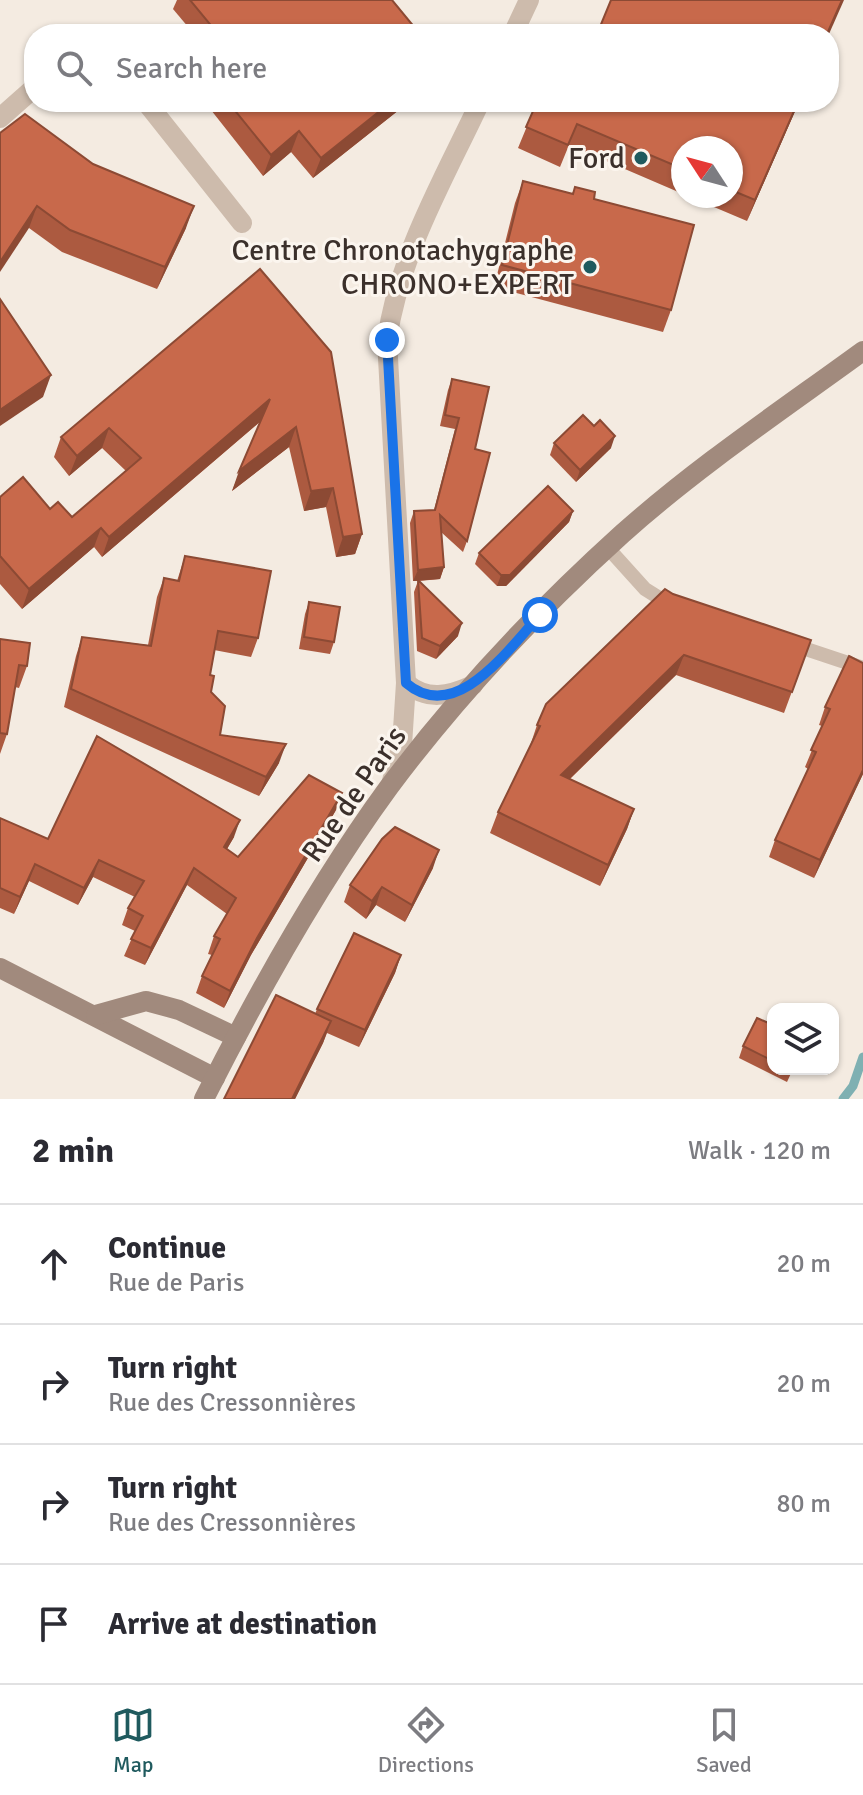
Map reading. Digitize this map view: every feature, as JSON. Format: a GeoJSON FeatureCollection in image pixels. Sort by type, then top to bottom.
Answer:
{"type":"FeatureCollection","features":[{"type":"Feature","properties":{"kind":"street"},"geometry":{"type":"LineString","coordinates":[[518,24],[529,0]]}},
{"type":"Feature","properties":{"kind":"street"},"geometry":{"type":"LineString","coordinates":[[0,118],[24,97]]}},
{"type":"Feature","properties":{"kind":"street"},"geometry":{"type":"LineString","coordinates":[[154,112],[242,223]]}},
{"type":"Feature","properties":{"kind":"street"},"geometry":{"type":"LineString","coordinates":[[390,787],[402,745],[406,683],[387,340],[391,309],[413,243],[475,112]]}},
{"type":"Feature","properties":{"kind":"street","name":"Rue de Paris"},"geometry":{"type":"LineString","coordinates":[[204,1099],[255,1000],[319,895],[390,787],[473,685],[608,548],[695,476],[863,351]]}},
{"type":"Feature","properties":{"kind":"street"},"geometry":{"type":"LineString","coordinates":[[406,683],[426,695],[445,695],[473,685]]}},
{"type":"Feature","properties":{"kind":"street"},"geometry":{"type":"LineString","coordinates":[[0,968],[215,1078]]}},
{"type":"Feature","properties":{"kind":"street"},"geometry":{"type":"LineString","coordinates":[[96,1015],[146,1001],[179,1010],[236,1037]]}},
{"type":"Feature","properties":{"kind":"lane"},"geometry":{"type":"LineString","coordinates":[[608,548],[645,589],[669,605],[684,609]]}},
{"type":"Feature","properties":{"kind":"lane"},"geometry":{"type":"LineString","coordinates":[[773,639],[863,668]]}},
{"type":"Feature","properties":{"kind":"building"},"geometry":{"type":"Polygon","coordinates":[[[190,0],[392,0],[412,24],[210,24],[190,0]]]}},
{"type":"Feature","properties":{"kind":"building"},"geometry":{"type":"Polygon","coordinates":[[[611,0],[842,0],[831,24],[601,24],[611,0]]]}},
{"type":"Feature","properties":{"kind":"building"},"geometry":{"type":"Polygon","coordinates":[[[236,112],[378,112],[321,158],[299,131],[271,155],[236,112]]]}},
{"type":"Feature","properties":{"kind":"building"},"geometry":{"type":"Polygon","coordinates":[[[533,112],[794,112],[755,200],[743,195],[743,136],[671,136],[671,164],[577,124],[568,145],[526,127],[533,112]]]}},
{"type":"Feature","properties":{"kind":"building"},"geometry":{"type":"Polygon","coordinates":[[[25,114],[93,164],[194,206],[165,267],[70,230],[37,206],[0,262],[0,133],[25,114]]]}},
{"type":"Feature","properties":{"kind":"building","name":"Centre Chronotachygraphe CHRONO+EXPERT"},"geometry":{"type":"Polygon","coordinates":[[[523,181],[573,194],[575,187],[595,192],[594,199],[694,225],[671,310],[502,265],[523,181]]]}},
{"type":"Feature","properties":{"kind":"building"},"geometry":{"type":"Polygon","coordinates":[[[260,269],[331,352],[362,534],[343,537],[333,488],[311,491],[296,427],[239,471],[270,399],[109,537],[101,528],[29,589],[0,556],[0,497],[23,477],[50,509],[58,502],[72,517],[141,458],[109,428],[77,456],[61,437],[260,269]]]}},
{"type":"Feature","properties":{"kind":"building"},"geometry":{"type":"Polygon","coordinates":[[[0,299],[51,375],[0,410],[0,299]]]}},
{"type":"Feature","properties":{"kind":"building"},"geometry":{"type":"Polygon","coordinates":[[[452,379],[489,387],[475,449],[490,453],[467,541],[440,515],[444,567],[418,570],[414,511],[435,510],[459,418],[445,415],[452,379]]]}},
{"type":"Feature","properties":{"kind":"building"},"geometry":{"type":"Polygon","coordinates":[[[583,415],[594,426],[600,420],[615,436],[580,470],[554,443],[583,415]]]}},
{"type":"Feature","properties":{"kind":"building"},"geometry":{"type":"Polygon","coordinates":[[[548,486],[573,511],[510,575],[501,575],[479,553],[548,486]]]}},
{"type":"Feature","properties":{"kind":"building"},"geometry":{"type":"Polygon","coordinates":[[[185,556],[271,571],[258,638],[218,631],[210,675],[214,676],[211,692],[225,706],[220,735],[286,744],[266,777],[71,689],[82,637],[151,646],[164,578],[179,581],[185,556]]]}},
{"type":"Feature","properties":{"kind":"building"},"geometry":{"type":"Polygon","coordinates":[[[418,580],[462,623],[440,646],[422,638],[418,580]]]}},
{"type":"Feature","properties":{"kind":"building"},"geometry":{"type":"Polygon","coordinates":[[[665,589],[811,640],[792,692],[684,655],[561,775],[634,809],[608,865],[498,812],[540,726],[537,725],[546,704],[665,589]]]}},
{"type":"Feature","properties":{"kind":"building"},"geometry":{"type":"Polygon","coordinates":[[[309,602],[340,607],[334,642],[304,637],[309,602]]]}},
{"type":"Feature","properties":{"kind":"building"},"geometry":{"type":"Polygon","coordinates":[[[0,639],[30,643],[27,666],[19,665],[7,734],[0,733],[0,639]]]}},
{"type":"Feature","properties":{"kind":"building"},"geometry":{"type":"Polygon","coordinates":[[[849,656],[863,663],[863,770],[820,860],[775,840],[816,752],[811,750],[830,709],[825,707],[849,656]]]}},
{"type":"Feature","properties":{"kind":"building"},"geometry":{"type":"Polygon","coordinates":[[[97,736],[240,820],[224,847],[238,857],[309,775],[342,793],[257,938],[230,991],[202,976],[220,939],[214,936],[236,898],[194,868],[151,948],[131,939],[143,916],[128,908],[144,881],[99,860],[84,888],[35,864],[20,897],[0,888],[0,818],[48,839],[97,736]]]}},
{"type":"Feature","properties":{"kind":"building"},"geometry":{"type":"Polygon","coordinates":[[[395,827],[439,850],[412,905],[382,887],[372,901],[350,885],[382,839],[395,827]]]}},
{"type":"Feature","properties":{"kind":"building"},"geometry":{"type":"Polygon","coordinates":[[[354,933],[401,955],[365,1030],[317,1009],[354,933]]]}},
{"type":"Feature","properties":{"kind":"building"},"geometry":{"type":"Polygon","coordinates":[[[276,995],[331,1021],[292,1099],[224,1099],[276,995]]]}},
{"type":"Feature","properties":{"kind":"building"},"geometry":{"type":"Polygon","coordinates":[[[757,1018],[767,1022],[767,1058],[743,1046],[757,1018]]]}},
{"type":"Feature","properties":{"kind":"waterway"},"geometry":{"type":"LineString","coordinates":[[843,1099],[853,1086],[863,1057]]}},
{"type":"Feature","properties":{"kind":"place","name":"Ford"},"geometry":{"type":"Point","coordinates":[641,158]}},
{"type":"Feature","properties":{"kind":"place","name":"Centre Chronotachygraphe CHRONO+EXPERT"},"geometry":{"type":"Point","coordinates":[590,267]}},
{"type":"Feature","properties":{"kind":"route"},"geometry":{"type":"LineString","coordinates":[[387,340],[406,683],[426,695],[445,695],[473,685],[540,615]]}}]}
